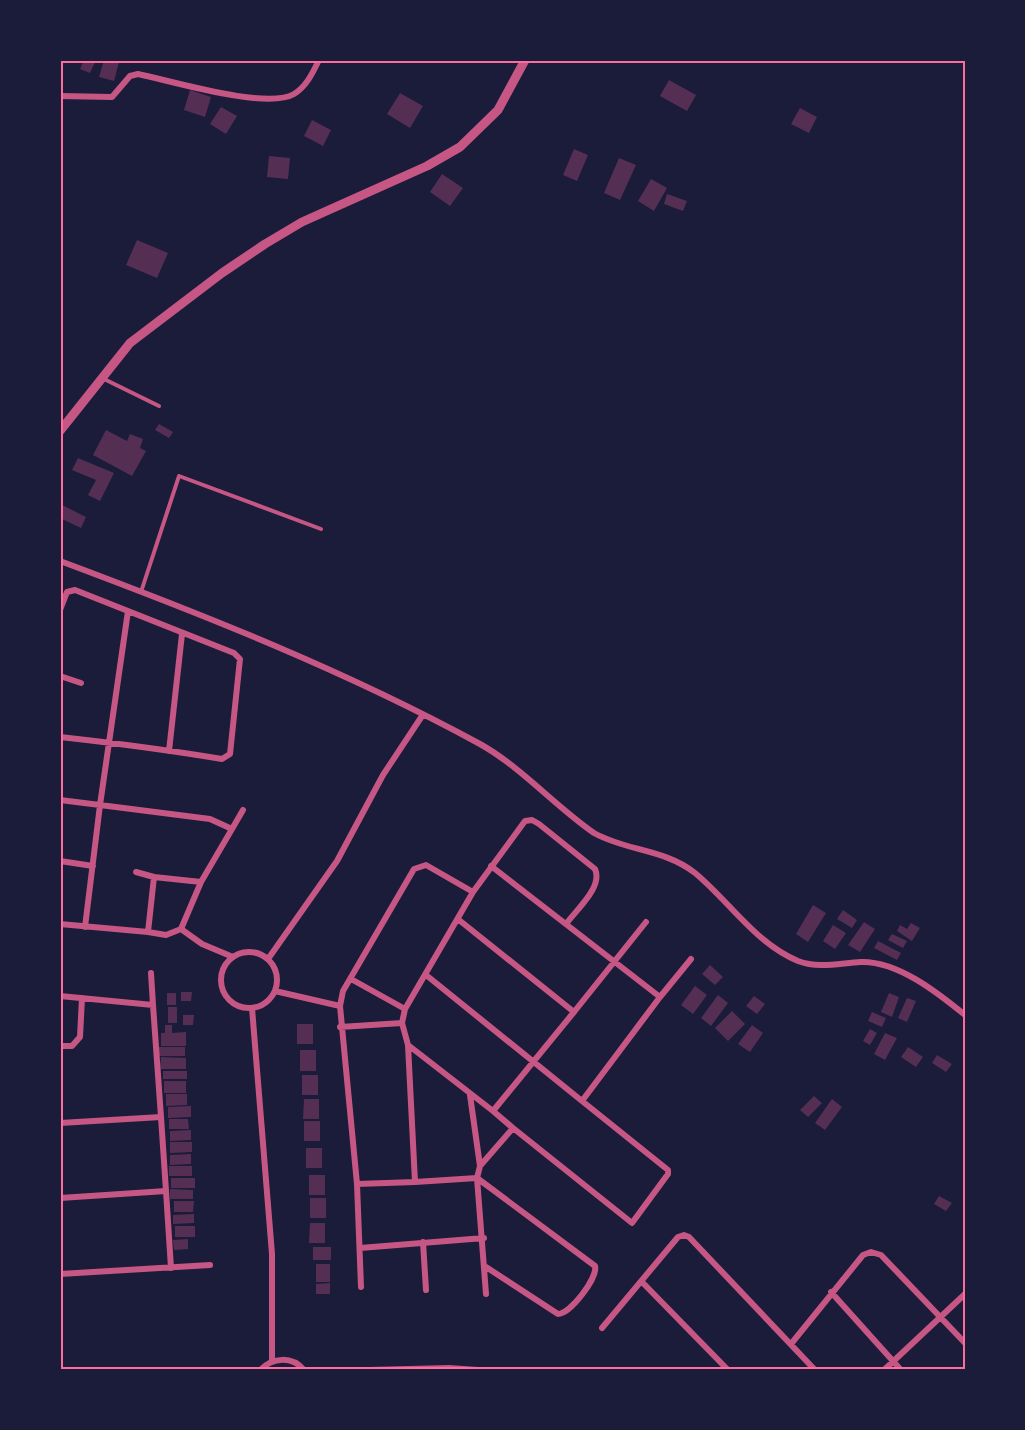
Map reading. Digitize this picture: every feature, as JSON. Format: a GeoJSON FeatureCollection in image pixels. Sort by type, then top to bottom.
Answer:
{"type":"FeatureCollection","features":[{"type":"Feature","properties":{"kind":"street"},"geometry":{"type":"LineString","coordinates":[[60,96],[112,97],[130,76],[138,74],[247,97],[281,99],[304,86],[319,60]]}},
{"type":"Feature","properties":{"kind":"street"},"geometry":{"type":"LineString","coordinates":[[60,431],[135,339],[265,244],[315,216],[427,166],[460,147],[498,110],[525,60]]}},
{"type":"Feature","properties":{"kind":"street"},"geometry":{"type":"LineString","coordinates":[[60,561],[141,592],[362,685],[482,745],[594,833],[608,841],[666,856],[695,873],[771,946],[798,961],[818,966],[862,962],[893,969],[943,997],[965,1015]]}},
{"type":"Feature","properties":{"kind":"street"},"geometry":{"type":"LineString","coordinates":[[60,610],[67,592],[75,590],[234,653],[240,659],[229,760],[60,737]]}},
{"type":"Feature","properties":{"kind":"street"},"geometry":{"type":"LineString","coordinates":[[85,927],[128,610]]}},
{"type":"Feature","properties":{"kind":"street"},"geometry":{"type":"LineString","coordinates":[[169,751],[182,634]]}},
{"type":"Feature","properties":{"kind":"street"},"geometry":{"type":"LineString","coordinates":[[60,676],[81,683]]}},
{"type":"Feature","properties":{"kind":"street"},"geometry":{"type":"LineString","coordinates":[[268,958],[337,861],[383,775],[422,716]]}},
{"type":"Feature","properties":{"kind":"street"},"geometry":{"type":"LineString","coordinates":[[60,800],[210,819],[232,829]]}},
{"type":"Feature","properties":{"kind":"street"},"geometry":{"type":"LineString","coordinates":[[60,924],[166,935],[181,929],[201,882],[243,810]]}},
{"type":"Feature","properties":{"kind":"street"},"geometry":{"type":"LineString","coordinates":[[415,1182],[408,1045],[402,1023],[405,1009],[459,920],[473,892],[525,820],[532,820],[547,830],[595,868],[598,876],[596,885],[566,924]]}},
{"type":"Feature","properties":{"kind":"street"},"geometry":{"type":"LineString","coordinates":[[60,861],[93,866]]}},
{"type":"Feature","properties":{"kind":"street"},"geometry":{"type":"LineString","coordinates":[[361,1287],[357,1184],[340,1028],[343,991],[414,869],[426,865],[473,892]]}},
{"type":"Feature","properties":{"kind":"street"},"geometry":{"type":"LineString","coordinates":[[491,866],[660,997]]}},
{"type":"Feature","properties":{"kind":"street"},"geometry":{"type":"LineString","coordinates":[[136,873],[201,882]]}},
{"type":"Feature","properties":{"kind":"street"},"geometry":{"type":"LineString","coordinates":[[148,932],[154,877]]}},
{"type":"Feature","properties":{"kind":"street"},"geometry":{"type":"LineString","coordinates":[[459,920],[574,1012]]}},
{"type":"Feature","properties":{"kind":"street"},"geometry":{"type":"LineString","coordinates":[[493,1111],[646,922]]}},
{"type":"Feature","properties":{"kind":"street"},"geometry":{"type":"LineString","coordinates":[[181,929],[202,944],[233,957]]}},
{"type":"Feature","properties":{"kind":"street"},"geometry":{"type":"LineString","coordinates":[[251,952],[268,958],[277,975],[275,991],[266,1003],[252,1008],[231,1001],[222,987],[223,970],[233,957],[251,952]]}},
{"type":"Feature","properties":{"kind":"street"},"geometry":{"type":"LineString","coordinates":[[582,1101],[691,959]]}},
{"type":"Feature","properties":{"kind":"street"},"geometry":{"type":"LineString","coordinates":[[151,973],[171,1268]]}},
{"type":"Feature","properties":{"kind":"street"},"geometry":{"type":"LineString","coordinates":[[408,1045],[632,1223],[668,1174],[668,1170],[426,975]]}},
{"type":"Feature","properties":{"kind":"street"},"geometry":{"type":"LineString","coordinates":[[351,979],[405,1009]]}},
{"type":"Feature","properties":{"kind":"street"},"geometry":{"type":"LineString","coordinates":[[275,991],[340,1006]]}},
{"type":"Feature","properties":{"kind":"street"},"geometry":{"type":"LineString","coordinates":[[60,996],[153,1005]]}},
{"type":"Feature","properties":{"kind":"street"},"geometry":{"type":"LineString","coordinates":[[60,1046],[72,1046],[81,1037],[82,998]]}},
{"type":"Feature","properties":{"kind":"street"},"geometry":{"type":"LineString","coordinates":[[252,1008],[272,1254],[272,1361]]}},
{"type":"Feature","properties":{"kind":"street"},"geometry":{"type":"LineString","coordinates":[[340,1028],[402,1023]]}},
{"type":"Feature","properties":{"kind":"street"},"geometry":{"type":"LineString","coordinates":[[470,1095],[480,1166],[477,1178],[486,1267],[486,1294]]}},
{"type":"Feature","properties":{"kind":"street"},"geometry":{"type":"LineString","coordinates":[[60,1123],[161,1117]]}},
{"type":"Feature","properties":{"kind":"street"},"geometry":{"type":"LineString","coordinates":[[480,1166],[513,1128]]}},
{"type":"Feature","properties":{"kind":"street"},"geometry":{"type":"LineString","coordinates":[[357,1184],[477,1178],[595,1266],[596,1272],[592,1281],[567,1311],[558,1314],[486,1267]]}},
{"type":"Feature","properties":{"kind":"street"},"geometry":{"type":"LineString","coordinates":[[60,1198],[165,1191]]}},
{"type":"Feature","properties":{"kind":"street"},"geometry":{"type":"LineString","coordinates":[[602,1328],[642,1283],[678,1237],[684,1235],[689,1237],[815,1370]]}},
{"type":"Feature","properties":{"kind":"street"},"geometry":{"type":"LineString","coordinates":[[360,1248],[483,1238]]}},
{"type":"Feature","properties":{"kind":"street"},"geometry":{"type":"LineString","coordinates":[[423,1242],[426,1290]]}},
{"type":"Feature","properties":{"kind":"street"},"geometry":{"type":"LineString","coordinates":[[791,1344],[863,1255],[877,1253],[965,1343]]}},
{"type":"Feature","properties":{"kind":"street"},"geometry":{"type":"LineString","coordinates":[[60,1274],[210,1265]]}},
{"type":"Feature","properties":{"kind":"street"},"geometry":{"type":"LineString","coordinates":[[642,1283],[728,1370]]}},
{"type":"Feature","properties":{"kind":"street"},"geometry":{"type":"LineString","coordinates":[[831,1292],[901,1370]]}},
{"type":"Feature","properties":{"kind":"street"},"geometry":{"type":"LineString","coordinates":[[884,1370],[965,1294]]}},
{"type":"Feature","properties":{"kind":"street"},"geometry":{"type":"LineString","coordinates":[[260,1370],[272,1361],[293,1362],[304,1370]]}},
{"type":"Feature","properties":{"kind":"street"},"geometry":{"type":"LineString","coordinates":[[369,1370],[449,1368],[478,1370]]}},
{"type":"Feature","properties":{"kind":"lane"},"geometry":{"type":"LineString","coordinates":[[101,378],[159,406]]}},
{"type":"Feature","properties":{"kind":"lane"},"geometry":{"type":"LineString","coordinates":[[141,592],[179,476],[321,529]]}},
{"type":"Feature","properties":{"kind":"building"},"geometry":{"type":"Polygon","coordinates":[[[84,60],[96,60],[90,73],[80,69],[84,60]]]}},
{"type":"Feature","properties":{"kind":"building"},"geometry":{"type":"Polygon","coordinates":[[[104,60],[119,62],[114,81],[99,77],[104,60]]]}},
{"type":"Feature","properties":{"kind":"building"},"geometry":{"type":"Polygon","coordinates":[[[669,80],[696,95],[687,111],[660,96],[669,80]]]}},
{"type":"Feature","properties":{"kind":"building"},"geometry":{"type":"Polygon","coordinates":[[[190,90],[211,97],[205,117],[184,110],[190,90]]]}},
{"type":"Feature","properties":{"kind":"building"},"geometry":{"type":"Polygon","coordinates":[[[400,93],[423,106],[410,128],[387,114],[400,93]]]}},
{"type":"Feature","properties":{"kind":"building"},"geometry":{"type":"Polygon","coordinates":[[[221,107],[237,116],[226,134],[210,124],[221,107]]]}},
{"type":"Feature","properties":{"kind":"building"},"geometry":{"type":"Polygon","coordinates":[[[800,108],[817,117],[809,133],[791,124],[800,108]]]}},
{"type":"Feature","properties":{"kind":"building"},"geometry":{"type":"Polygon","coordinates":[[[312,120],[331,130],[323,146],[304,136],[312,120]]]}},
{"type":"Feature","properties":{"kind":"building"},"geometry":{"type":"Polygon","coordinates":[[[574,149],[588,155],[577,181],[563,175],[574,149]]]}},
{"type":"Feature","properties":{"kind":"building"},"geometry":{"type":"Polygon","coordinates":[[[269,156],[290,158],[288,179],[267,177],[269,156]]]}},
{"type":"Feature","properties":{"kind":"building"},"geometry":{"type":"Polygon","coordinates":[[[619,158],[636,165],[620,200],[604,193],[619,158]]]}},
{"type":"Feature","properties":{"kind":"building"},"geometry":{"type":"Polygon","coordinates":[[[442,174],[463,188],[450,206],[430,192],[442,174]]]}},
{"type":"Feature","properties":{"kind":"building"},"geometry":{"type":"Polygon","coordinates":[[[651,179],[667,188],[654,211],[638,201],[651,179]]]}},
{"type":"Feature","properties":{"kind":"building"},"geometry":{"type":"Polygon","coordinates":[[[667,194],[687,201],[683,211],[664,204],[667,194]]]}},
{"type":"Feature","properties":{"kind":"building"},"geometry":{"type":"Polygon","coordinates":[[[137,240],[168,253],[157,278],[126,265],[137,240]]]}},
{"type":"Feature","properties":{"kind":"building"},"geometry":{"type":"Polygon","coordinates":[[[159,424],[173,432],[169,438],[155,430],[159,424]]]}},
{"type":"Feature","properties":{"kind":"building"},"geometry":{"type":"Polygon","coordinates":[[[106,430],[127,441],[130,434],[143,439],[140,448],[146,451],[132,476],[93,455],[106,430]]]}},
{"type":"Feature","properties":{"kind":"building"},"geometry":{"type":"Polygon","coordinates":[[[78,458],[114,473],[100,501],[88,495],[96,480],[72,470],[78,458]]]}},
{"type":"Feature","properties":{"kind":"building"},"geometry":{"type":"Polygon","coordinates":[[[60,504],[86,517],[81,528],[60,518],[60,504]]]}},
{"type":"Feature","properties":{"kind":"building"},"geometry":{"type":"Polygon","coordinates":[[[813,905],[826,913],[808,942],[796,934],[813,905]]]}},
{"type":"Feature","properties":{"kind":"building"},"geometry":{"type":"Polygon","coordinates":[[[843,910],[857,920],[852,928],[837,919],[843,910]]]}},
{"type":"Feature","properties":{"kind":"building"},"geometry":{"type":"Polygon","coordinates":[[[864,922],[875,929],[860,952],[848,945],[864,922]]]}},
{"type":"Feature","properties":{"kind":"building"},"geometry":{"type":"Polygon","coordinates":[[[911,923],[920,928],[912,941],[897,931],[900,925],[907,929],[911,923]]]}},
{"type":"Feature","properties":{"kind":"building"},"geometry":{"type":"Polygon","coordinates":[[[833,925],[846,933],[835,949],[823,941],[833,925]]]}},
{"type":"Feature","properties":{"kind":"building"},"geometry":{"type":"Polygon","coordinates":[[[892,934],[907,941],[903,948],[888,940],[892,934]]]}},
{"type":"Feature","properties":{"kind":"building"},"geometry":{"type":"Polygon","coordinates":[[[878,941],[901,953],[897,960],[874,948],[878,941]]]}},
{"type":"Feature","properties":{"kind":"building"},"geometry":{"type":"Polygon","coordinates":[[[710,965],[723,977],[715,985],[702,974],[710,965]]]}},
{"type":"Feature","properties":{"kind":"building"},"geometry":{"type":"Polygon","coordinates":[[[695,986],[707,995],[693,1014],[681,1005],[695,986]]]}},
{"type":"Feature","properties":{"kind":"building"},"geometry":{"type":"Polygon","coordinates":[[[181,992],[192,992],[191,1001],[181,1001],[181,992]]]}},
{"type":"Feature","properties":{"kind":"building"},"geometry":{"type":"Polygon","coordinates":[[[167,993],[176,993],[176,1005],[167,1005],[167,993]]]}},
{"type":"Feature","properties":{"kind":"building"},"geometry":{"type":"Polygon","coordinates":[[[889,993],[899,997],[892,1017],[881,1012],[889,993]]]}},
{"type":"Feature","properties":{"kind":"building"},"geometry":{"type":"Polygon","coordinates":[[[718,995],[728,1003],[711,1026],[701,1018],[718,995]]]}},
{"type":"Feature","properties":{"kind":"building"},"geometry":{"type":"Polygon","coordinates":[[[754,996],[765,1004],[757,1014],[746,1006],[754,996]]]}},
{"type":"Feature","properties":{"kind":"building"},"geometry":{"type":"Polygon","coordinates":[[[907,998],[916,1001],[907,1022],[898,1018],[907,998]]]}},
{"type":"Feature","properties":{"kind":"building"},"geometry":{"type":"Polygon","coordinates":[[[168,1007],[177,1007],[177,1023],[168,1023],[168,1007]]]}},
{"type":"Feature","properties":{"kind":"building"},"geometry":{"type":"Polygon","coordinates":[[[732,1011],[745,1024],[728,1041],[715,1028],[732,1011]]]}},
{"type":"Feature","properties":{"kind":"building"},"geometry":{"type":"Polygon","coordinates":[[[872,1012],[886,1018],[882,1027],[868,1021],[872,1012]]]}},
{"type":"Feature","properties":{"kind":"building"},"geometry":{"type":"Polygon","coordinates":[[[183,1015],[194,1015],[193,1025],[183,1025],[183,1015]]]}},
{"type":"Feature","properties":{"kind":"building"},"geometry":{"type":"Polygon","coordinates":[[[297,1024],[313,1024],[313,1044],[297,1044],[297,1024]]]}},
{"type":"Feature","properties":{"kind":"building"},"geometry":{"type":"Polygon","coordinates":[[[165,1025],[172,1025],[172,1033],[186,1032],[186,1046],[161,1046],[161,1033],[165,1033],[165,1025]]]}},
{"type":"Feature","properties":{"kind":"building"},"geometry":{"type":"Polygon","coordinates":[[[752,1025],[763,1033],[750,1052],[738,1044],[752,1025]]]}},
{"type":"Feature","properties":{"kind":"building"},"geometry":{"type":"Polygon","coordinates":[[[870,1029],[877,1033],[870,1045],[863,1041],[870,1029]]]}},
{"type":"Feature","properties":{"kind":"building"},"geometry":{"type":"Polygon","coordinates":[[[885,1033],[897,1038],[885,1060],[874,1054],[885,1033]]]}},
{"type":"Feature","properties":{"kind":"building"},"geometry":{"type":"Polygon","coordinates":[[[159,1047],[185,1047],[185,1056],[159,1056],[159,1047]]]}},
{"type":"Feature","properties":{"kind":"building"},"geometry":{"type":"Polygon","coordinates":[[[908,1047],[923,1057],[916,1067],[901,1057],[908,1047]]]}},
{"type":"Feature","properties":{"kind":"building"},"geometry":{"type":"Polygon","coordinates":[[[300,1050],[316,1050],[316,1071],[300,1071],[300,1050]]]}},
{"type":"Feature","properties":{"kind":"building"},"geometry":{"type":"Polygon","coordinates":[[[937,1055],[952,1064],[946,1072],[932,1063],[937,1055]]]}},
{"type":"Feature","properties":{"kind":"building"},"geometry":{"type":"Polygon","coordinates":[[[161,1057],[186,1058],[186,1069],[160,1069],[161,1057]]]}},
{"type":"Feature","properties":{"kind":"building"},"geometry":{"type":"Polygon","coordinates":[[[163,1071],[187,1071],[187,1079],[163,1079],[163,1071]]]}},
{"type":"Feature","properties":{"kind":"building"},"geometry":{"type":"Polygon","coordinates":[[[302,1075],[318,1075],[318,1095],[302,1095],[302,1075]]]}},
{"type":"Feature","properties":{"kind":"building"},"geometry":{"type":"Polygon","coordinates":[[[164,1081],[186,1081],[186,1093],[164,1093],[164,1081]]]}},
{"type":"Feature","properties":{"kind":"building"},"geometry":{"type":"Polygon","coordinates":[[[166,1094],[187,1094],[187,1105],[166,1106],[166,1094]]]}},
{"type":"Feature","properties":{"kind":"building"},"geometry":{"type":"Polygon","coordinates":[[[814,1096],[822,1103],[808,1117],[800,1110],[814,1096]]]}},
{"type":"Feature","properties":{"kind":"building"},"geometry":{"type":"Polygon","coordinates":[[[304,1099],[319,1099],[319,1119],[303,1119],[304,1099]]]}},
{"type":"Feature","properties":{"kind":"building"},"geometry":{"type":"Polygon","coordinates":[[[832,1099],[842,1107],[825,1130],[815,1123],[832,1099]]]}},
{"type":"Feature","properties":{"kind":"building"},"geometry":{"type":"Polygon","coordinates":[[[191,1106],[191,1117],[168,1118],[168,1107],[191,1106]]]}},
{"type":"Feature","properties":{"kind":"building"},"geometry":{"type":"Polygon","coordinates":[[[169,1119],[188,1119],[189,1129],[169,1129],[169,1119]]]}},
{"type":"Feature","properties":{"kind":"building"},"geometry":{"type":"Polygon","coordinates":[[[304,1121],[320,1121],[320,1141],[304,1141],[304,1121]]]}},
{"type":"Feature","properties":{"kind":"building"},"geometry":{"type":"Polygon","coordinates":[[[191,1130],[191,1140],[170,1141],[170,1131],[191,1130]]]}},
{"type":"Feature","properties":{"kind":"building"},"geometry":{"type":"Polygon","coordinates":[[[170,1142],[192,1142],[192,1152],[170,1153],[170,1142]]]}},
{"type":"Feature","properties":{"kind":"building"},"geometry":{"type":"Polygon","coordinates":[[[306,1148],[322,1148],[322,1168],[306,1168],[306,1148]]]}},
{"type":"Feature","properties":{"kind":"building"},"geometry":{"type":"Polygon","coordinates":[[[191,1154],[191,1164],[170,1165],[170,1155],[191,1154]]]}},
{"type":"Feature","properties":{"kind":"building"},"geometry":{"type":"Polygon","coordinates":[[[169,1166],[192,1166],[192,1176],[169,1176],[169,1166]]]}},
{"type":"Feature","properties":{"kind":"building"},"geometry":{"type":"Polygon","coordinates":[[[309,1175],[325,1175],[325,1195],[309,1195],[309,1175]]]}},
{"type":"Feature","properties":{"kind":"building"},"geometry":{"type":"Polygon","coordinates":[[[171,1178],[195,1178],[195,1188],[171,1188],[171,1178]]]}},
{"type":"Feature","properties":{"kind":"building"},"geometry":{"type":"Polygon","coordinates":[[[170,1189],[193,1190],[193,1199],[170,1199],[170,1189]]]}},
{"type":"Feature","properties":{"kind":"building"},"geometry":{"type":"Polygon","coordinates":[[[939,1196],[952,1203],[946,1211],[934,1204],[939,1196]]]}},
{"type":"Feature","properties":{"kind":"building"},"geometry":{"type":"Polygon","coordinates":[[[310,1198],[326,1198],[326,1218],[310,1218],[310,1198]]]}},
{"type":"Feature","properties":{"kind":"building"},"geometry":{"type":"Polygon","coordinates":[[[174,1201],[194,1201],[193,1212],[174,1212],[174,1201]]]}},
{"type":"Feature","properties":{"kind":"building"},"geometry":{"type":"Polygon","coordinates":[[[194,1214],[194,1223],[173,1224],[173,1215],[194,1214]]]}},
{"type":"Feature","properties":{"kind":"building"},"geometry":{"type":"Polygon","coordinates":[[[310,1223],[325,1223],[325,1243],[309,1243],[310,1223]]]}},
{"type":"Feature","properties":{"kind":"building"},"geometry":{"type":"Polygon","coordinates":[[[175,1226],[195,1226],[195,1237],[175,1237],[175,1226]]]}},
{"type":"Feature","properties":{"kind":"building"},"geometry":{"type":"Polygon","coordinates":[[[188,1239],[188,1249],[174,1250],[173,1240],[188,1239]]]}},
{"type":"Feature","properties":{"kind":"building"},"geometry":{"type":"Polygon","coordinates":[[[313,1247],[331,1247],[331,1260],[313,1260],[313,1247]]]}},
{"type":"Feature","properties":{"kind":"building"},"geometry":{"type":"Polygon","coordinates":[[[316,1264],[330,1264],[330,1282],[316,1282],[316,1264]]]}},
{"type":"Feature","properties":{"kind":"building"},"geometry":{"type":"Polygon","coordinates":[[[330,1283],[330,1294],[316,1294],[316,1284],[330,1283]]]}}]}
